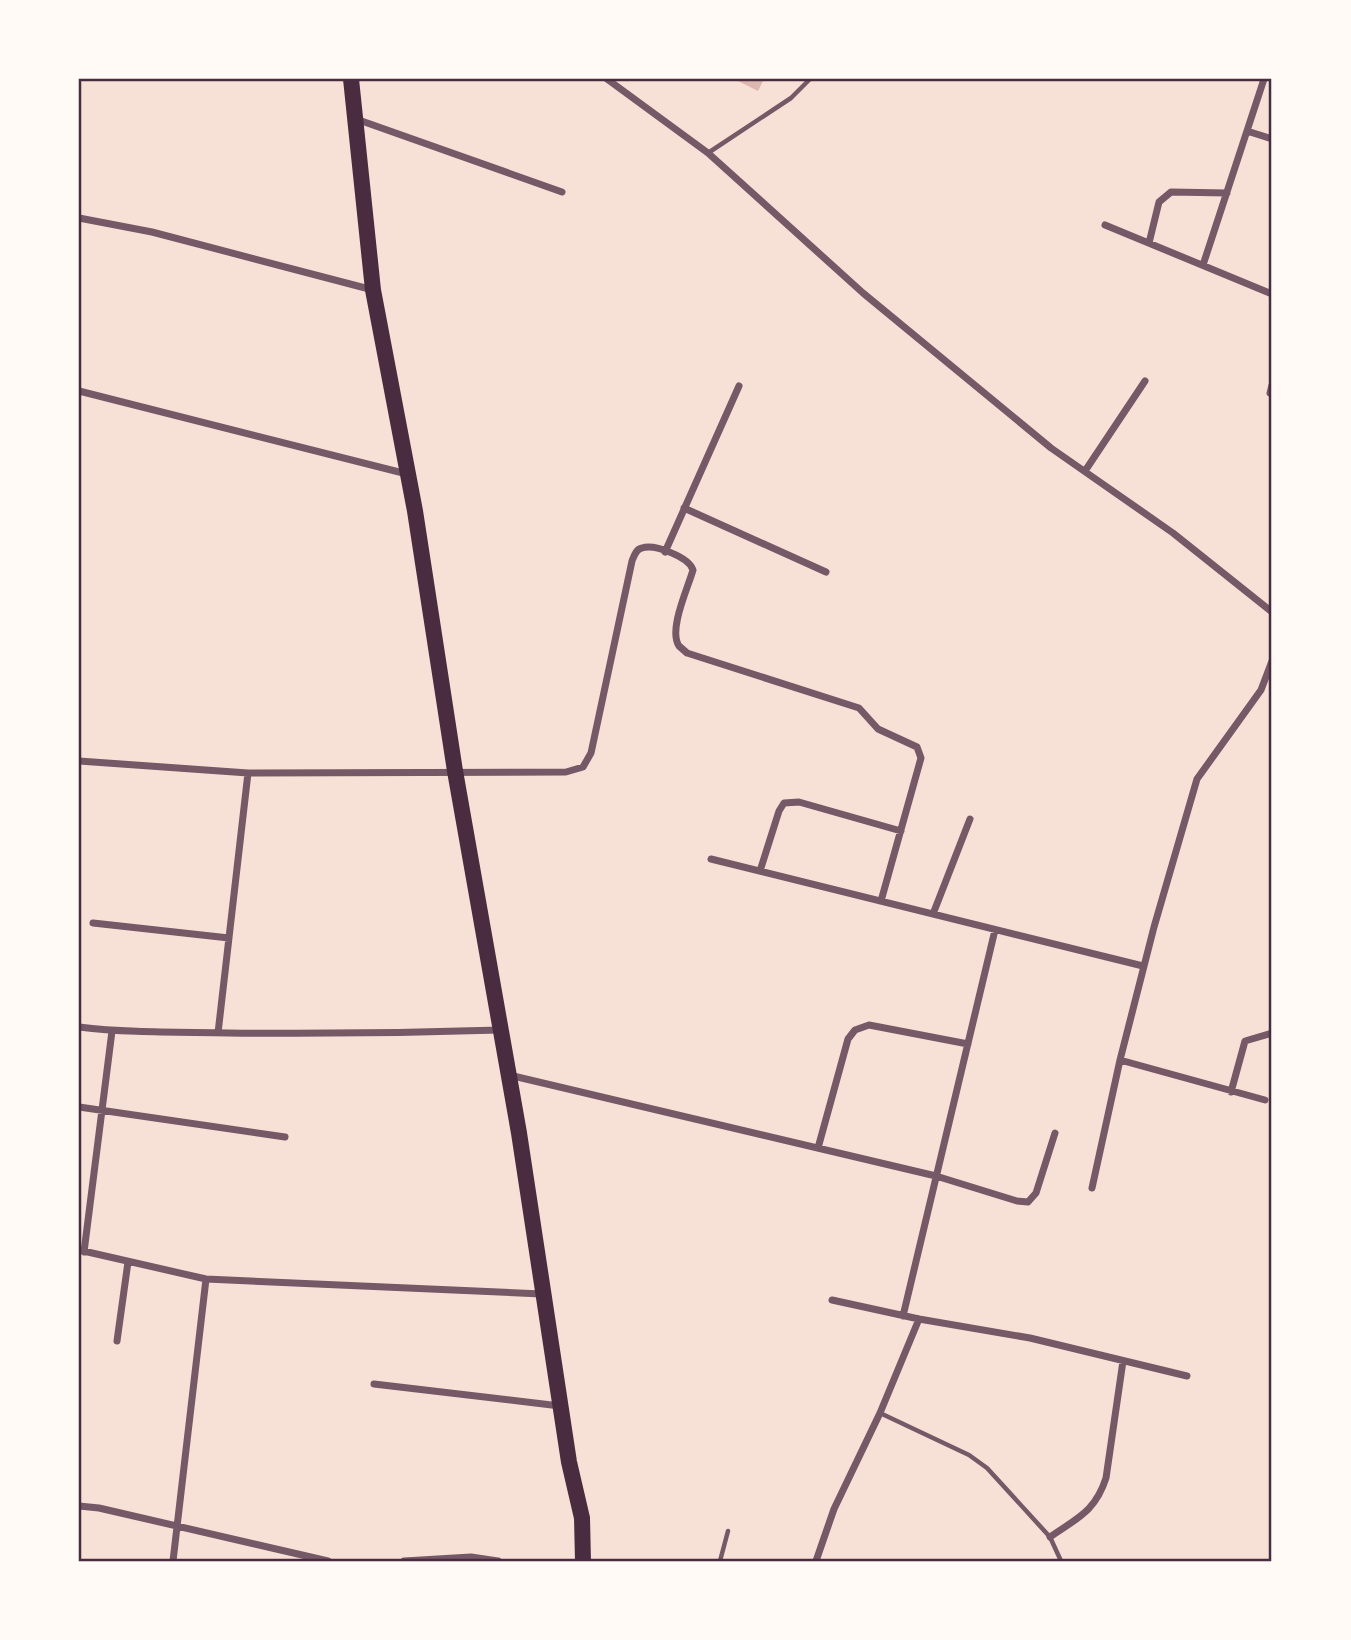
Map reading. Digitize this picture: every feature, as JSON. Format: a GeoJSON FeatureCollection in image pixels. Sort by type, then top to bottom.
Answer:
{"type":"FeatureCollection","features":[{"type":"Feature","properties":{"kind":"main road"},"geometry":{"type":"LineString","coordinates":[[351,79],[373,290],[509,1075],[569,1462],[582,1518],[583,1561]]}},
{"type":"Feature","properties":{"kind":"street"},"geometry":{"type":"LineString","coordinates":[[607,79],[708,153],[863,293],[1051,448],[1172,533],[1272,612]]}},
{"type":"Feature","properties":{"kind":"street"},"geometry":{"type":"LineString","coordinates":[[1203,265],[1264,79]]}},
{"type":"Feature","properties":{"kind":"street"},"geometry":{"type":"LineString","coordinates":[[355,119],[562,192]]}},
{"type":"Feature","properties":{"kind":"street"},"geometry":{"type":"LineString","coordinates":[[1247,131],[1272,139]]}},
{"type":"Feature","properties":{"kind":"street"},"geometry":{"type":"LineString","coordinates":[[1149,243],[1159,202],[1171,192],[1227,193]]}},
{"type":"Feature","properties":{"kind":"street"},"geometry":{"type":"LineString","coordinates":[[79,218],[152,232],[373,290]]}},
{"type":"Feature","properties":{"kind":"street"},"geometry":{"type":"LineString","coordinates":[[1105,225],[1272,294]]}},
{"type":"Feature","properties":{"kind":"street"},"geometry":{"type":"LineString","coordinates":[[1085,471],[1145,381]]}},
{"type":"Feature","properties":{"kind":"street"},"geometry":{"type":"LineString","coordinates":[[665,552],[739,386]]}},
{"type":"Feature","properties":{"kind":"street"},"geometry":{"type":"LineString","coordinates":[[79,391],[407,474]]}},
{"type":"Feature","properties":{"kind":"street"},"geometry":{"type":"LineString","coordinates":[[684,508],[826,572]]}},
{"type":"Feature","properties":{"kind":"street"},"geometry":{"type":"LineString","coordinates":[[79,761],[248,773],[566,772],[583,767],[591,753],[632,561],[637,551],[643,547],[684,558],[691,563],[693,570],[675,636],[679,646],[687,653],[859,708],[878,729],[916,747],[921,758],[881,901]]}},
{"type":"Feature","properties":{"kind":"street"},"geometry":{"type":"LineString","coordinates":[[1092,1188],[1143,967],[1197,779],[1261,690],[1272,661]]}},
{"type":"Feature","properties":{"kind":"street"},"geometry":{"type":"LineString","coordinates":[[218,1033],[248,773]]}},
{"type":"Feature","properties":{"kind":"street"},"geometry":{"type":"LineString","coordinates":[[760,871],[784,803],[799,802],[901,831]]}},
{"type":"Feature","properties":{"kind":"street"},"geometry":{"type":"LineString","coordinates":[[933,914],[970,819]]}},
{"type":"Feature","properties":{"kind":"street"},"geometry":{"type":"LineString","coordinates":[[711,859],[1143,967]]}},
{"type":"Feature","properties":{"kind":"street"},"geometry":{"type":"LineString","coordinates":[[93,923],[229,938]]}},
{"type":"Feature","properties":{"kind":"street"},"geometry":{"type":"LineString","coordinates":[[903,1316],[995,929]]}},
{"type":"Feature","properties":{"kind":"street"},"geometry":{"type":"LineString","coordinates":[[818,1148],[848,1039],[855,1030],[869,1025],[968,1044]]}},
{"type":"Feature","properties":{"kind":"street"},"geometry":{"type":"LineString","coordinates":[[79,1027],[112,1031],[325,1035],[501,1030]]}},
{"type":"Feature","properties":{"kind":"street"},"geometry":{"type":"LineString","coordinates":[[112,1031],[81,1251],[206,1279],[542,1294]]}},
{"type":"Feature","properties":{"kind":"street"},"geometry":{"type":"LineString","coordinates":[[1231,1092],[1245,1041],[1272,1032]]}},
{"type":"Feature","properties":{"kind":"street"},"geometry":{"type":"LineString","coordinates":[[1120,1060],[1265,1100]]}},
{"type":"Feature","properties":{"kind":"street"},"geometry":{"type":"LineString","coordinates":[[509,1075],[936,1176],[1017,1201],[1028,1202],[1036,1193],[1055,1133]]}},
{"type":"Feature","properties":{"kind":"street"},"geometry":{"type":"LineString","coordinates":[[79,1107],[285,1137]]}},
{"type":"Feature","properties":{"kind":"street"},"geometry":{"type":"LineString","coordinates":[[117,1341],[128,1262]]}},
{"type":"Feature","properties":{"kind":"street"},"geometry":{"type":"LineString","coordinates":[[173,1561],[206,1279]]}},
{"type":"Feature","properties":{"kind":"street"},"geometry":{"type":"LineString","coordinates":[[832,1300],[919,1320],[1030,1338],[1187,1376]]}},
{"type":"Feature","properties":{"kind":"street"},"geometry":{"type":"LineString","coordinates":[[816,1561],[834,1509],[880,1413],[919,1320]]}},
{"type":"Feature","properties":{"kind":"street"},"geometry":{"type":"LineString","coordinates":[[1050,1537],[1092,1508],[1100,1497],[1106,1478],[1123,1361]]}},
{"type":"Feature","properties":{"kind":"street"},"geometry":{"type":"LineString","coordinates":[[374,1384],[560,1406]]}},
{"type":"Feature","properties":{"kind":"street"},"geometry":{"type":"LineString","coordinates":[[79,1506],[99,1508],[328,1561]]}},
{"type":"Feature","properties":{"kind":"street"},"geometry":{"type":"LineString","coordinates":[[404,1561],[471,1557],[498,1561]]}},
{"type":"Feature","properties":{"kind":"lane"},"geometry":{"type":"LineString","coordinates":[[708,153],[791,99],[810,79]]}},
{"type":"Feature","properties":{"kind":"lane"},"geometry":{"type":"LineString","coordinates":[[880,1413],[969,1455],[1005,1486],[1050,1537],[1061,1561]]}},
{"type":"Feature","properties":{"kind":"lane"},"geometry":{"type":"LineString","coordinates":[[720,1561],[728,1531]]}},
{"type":"Feature","properties":{"kind":"shaded area"},"geometry":{"type":"Polygon","coordinates":[[[734,79],[764,79],[758,91],[734,79]]]}}]}
